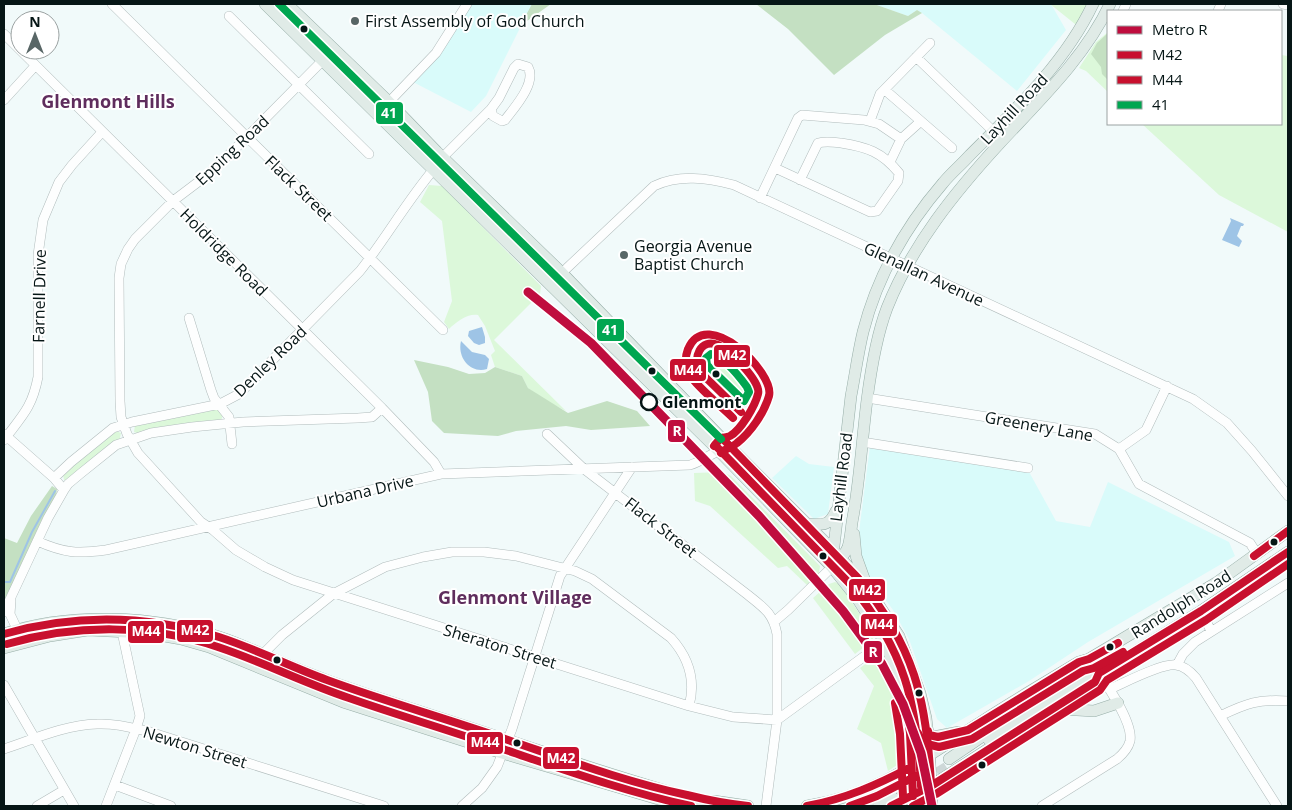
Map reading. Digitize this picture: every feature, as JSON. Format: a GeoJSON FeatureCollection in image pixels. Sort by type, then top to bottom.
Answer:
{"type":"FeatureCollection","features":[{"type":"Feature","properties":{"kind":"main road"},"geometry":{"type":"LineString","coordinates":[[265,4],[434,168],[719,451],[867,588]]}},
{"type":"Feature","properties":{"kind":"main road"},"geometry":{"type":"LineString","coordinates":[[287,4],[562,273],[806,524],[835,558],[885,642],[903,691],[909,724],[913,801]]}},
{"type":"Feature","properties":{"kind":"main road","name":"Layhill Road"},"geometry":{"type":"LineString","coordinates":[[835,558],[838,507],[850,396],[863,332],[891,259],[918,216],[943,182],[1043,80],[1066,50],[1093,4]]}},
{"type":"Feature","properties":{"kind":"main road","name":"Layhill Road"},"geometry":{"type":"LineString","coordinates":[[835,558],[848,546],[867,398],[879,331],[900,279],[924,236],[965,183],[1036,105],[1094,35],[1110,4]]}},
{"type":"Feature","properties":{"kind":"main road"},"geometry":{"type":"LineString","coordinates":[[806,524],[827,523],[832,520],[838,507]]}},
{"type":"Feature","properties":{"kind":"main road"},"geometry":{"type":"LineString","coordinates":[[854,508],[855,550],[858,564],[867,588],[899,636],[920,693],[928,731],[932,806]]}},
{"type":"Feature","properties":{"kind":"main road","name":"Randolph Road"},"geometry":{"type":"LineString","coordinates":[[1288,531],[1216,583],[1089,659],[1080,670],[950,761],[1201,611],[1288,552]]}},
{"type":"Feature","properties":{"kind":"main road"},"geometry":{"type":"LineString","coordinates":[[4,634],[17,629],[82,619],[120,619],[180,626],[220,637],[299,670],[361,692],[578,764],[720,806]]}},
{"type":"Feature","properties":{"kind":"main road"},"geometry":{"type":"LineString","coordinates":[[4,648],[50,636],[88,630],[148,633],[181,639],[199,644],[343,702],[502,753],[682,806]]}},
{"type":"Feature","properties":{"kind":"main road"},"geometry":{"type":"LineString","coordinates":[[807,806],[834,802],[876,787],[1078,662],[1089,659]]}},
{"type":"Feature","properties":{"kind":"main road"},"geometry":{"type":"LineString","coordinates":[[851,806],[876,798],[913,801],[931,786],[1095,682],[1099,673]]}},
{"type":"Feature","properties":{"kind":"main road"},"geometry":{"type":"LineString","coordinates":[[1038,718],[1060,709],[1094,711],[1118,704]]}},
{"type":"Feature","properties":{"kind":"main road"},"geometry":{"type":"LineString","coordinates":[[928,731],[929,735],[938,737],[968,730]]}},
{"type":"Feature","properties":{"kind":"main road"},"geometry":{"type":"LineString","coordinates":[[609,785],[671,806]]}},
{"type":"Feature","properties":{"kind":"main road"},"geometry":{"type":"LineString","coordinates":[[671,792],[728,804],[748,806]]}},
{"type":"Feature","properties":{"kind":"main road"},"geometry":{"type":"LineString","coordinates":[[879,806],[893,798]]}},
{"type":"Feature","properties":{"kind":"street","name":"Flack Street"},"geometry":{"type":"LineString","coordinates":[[112,4],[443,330]]}},
{"type":"Feature","properties":{"kind":"street"},"geometry":{"type":"LineString","coordinates":[[389,102],[436,53],[467,4]]}},
{"type":"Feature","properties":{"kind":"street"},"geometry":{"type":"LineString","coordinates":[[1282,4],[1288,5]]}},
{"type":"Feature","properties":{"kind":"street"},"geometry":{"type":"LineString","coordinates":[[229,16],[369,154]]}},
{"type":"Feature","properties":{"kind":"street","name":"Layhill Road"},"geometry":{"type":"LineString","coordinates":[[1094,35],[1107,26]]}},
{"type":"Feature","properties":{"kind":"street","name":"Holdridge Road"},"geometry":{"type":"LineString","coordinates":[[4,34],[382,408],[434,462],[441,474]]}},
{"type":"Feature","properties":{"kind":"street"},"geometry":{"type":"LineString","coordinates":[[870,122],[875,104],[885,90],[930,43]]}},
{"type":"Feature","properties":{"kind":"street","name":"Epping Road"},"geometry":{"type":"LineString","coordinates":[[130,439],[123,424],[120,401],[118,294],[121,264],[128,249],[135,239],[173,201],[210,173],[248,137],[334,49]]}},
{"type":"Feature","properties":{"kind":"street"},"geometry":{"type":"LineString","coordinates":[[916,57],[993,131]]}},
{"type":"Feature","properties":{"kind":"street"},"geometry":{"type":"LineString","coordinates":[[443,157],[491,109],[499,98],[514,68],[518,64],[528,67],[531,78],[525,92],[505,120],[502,121],[493,116],[491,109]]}},
{"type":"Feature","properties":{"kind":"street"},"geometry":{"type":"LineString","coordinates":[[4,100],[35,66]]}},
{"type":"Feature","properties":{"kind":"street"},"geometry":{"type":"LineString","coordinates":[[885,90],[952,148]]}},
{"type":"Feature","properties":{"kind":"street"},"geometry":{"type":"LineString","coordinates":[[760,198],[798,118],[802,115],[879,124],[902,139]]}},
{"type":"Feature","properties":{"kind":"street"},"geometry":{"type":"LineString","coordinates":[[890,162],[902,139],[921,121]]}},
{"type":"Feature","properties":{"kind":"street","name":"Farnell Drive"},"geometry":{"type":"LineString","coordinates":[[5,437],[22,419],[30,405],[38,378],[38,255],[44,220],[59,182],[102,132]]}},
{"type":"Feature","properties":{"kind":"street"},"geometry":{"type":"LineString","coordinates":[[775,168],[800,180],[870,212],[877,211],[898,181],[899,173],[890,162],[866,148],[824,141],[818,143],[800,180]]}},
{"type":"Feature","properties":{"kind":"street","name":"Denley Road"},"geometry":{"type":"LineString","coordinates":[[54,478],[113,428],[123,424],[220,404],[239,394],[371,258],[412,195],[434,168]]}},
{"type":"Feature","properties":{"kind":"street","name":"Glenallan Avenue"},"geometry":{"type":"LineString","coordinates":[[551,285],[654,186],[665,181],[685,178],[717,180],[734,185],[1193,399],[1227,423],[1288,496]]}},
{"type":"Feature","properties":{"kind":"street"},"geometry":{"type":"LineString","coordinates":[[189,318],[214,398],[230,417],[232,444]]}},
{"type":"Feature","properties":{"kind":"street"},"geometry":{"type":"LineString","coordinates":[[1167,386],[1146,430],[1119,448],[1139,484],[1250,543],[1257,554]]}},
{"type":"Feature","properties":{"kind":"street","name":"Greenery Lane"},"geometry":{"type":"LineString","coordinates":[[867,398],[1095,434],[1119,448]]}},
{"type":"Feature","properties":{"kind":"street"},"geometry":{"type":"LineString","coordinates":[[4,612],[68,484],[116,445],[130,439],[168,430],[231,423],[372,417],[382,408]]}},
{"type":"Feature","properties":{"kind":"street","name":"Flack Street"},"geometry":{"type":"LineString","coordinates":[[547,434],[584,468],[748,595],[774,621]]}},
{"type":"Feature","properties":{"kind":"street"},"geometry":{"type":"LineString","coordinates":[[5,437],[54,478],[64,490]]}},
{"type":"Feature","properties":{"kind":"street"},"geometry":{"type":"LineString","coordinates":[[699,463],[704,454],[706,438]]}},
{"type":"Feature","properties":{"kind":"street","name":"Sheraton Street"},"geometry":{"type":"LineString","coordinates":[[130,439],[138,453],[196,517],[236,550],[265,567],[294,580],[689,706],[733,717],[777,720]]}},
{"type":"Feature","properties":{"kind":"street"},"geometry":{"type":"LineString","coordinates":[[862,442],[1028,468]]}},
{"type":"Feature","properties":{"kind":"street","name":"Urbana Drive"},"geometry":{"type":"LineString","coordinates":[[38,541],[61,551],[84,553],[441,474],[699,463],[710,454],[719,451]]}},
{"type":"Feature","properties":{"kind":"street"},"geometry":{"type":"LineString","coordinates":[[462,806],[491,778],[497,767],[564,568],[632,467]]}},
{"type":"Feature","properties":{"kind":"street"},"geometry":{"type":"LineString","coordinates":[[262,654],[282,635],[333,594],[385,567],[422,557],[452,552],[484,552],[516,556],[575,571],[592,579],[671,638],[681,648],[690,669],[692,694],[689,706]]}},
{"type":"Feature","properties":{"kind":"street"},"geometry":{"type":"LineString","coordinates":[[766,806],[777,720],[778,634],[774,621],[795,604],[835,558]]}},
{"type":"Feature","properties":{"kind":"street"},"geometry":{"type":"LineString","coordinates":[[1177,665],[1188,648],[1211,631],[1288,584]]}},
{"type":"Feature","properties":{"kind":"street"},"geometry":{"type":"LineString","coordinates":[[12,598],[10,614],[17,629]]}},
{"type":"Feature","properties":{"kind":"street"},"geometry":{"type":"LineString","coordinates":[[1201,611],[1211,631]]}},
{"type":"Feature","properties":{"kind":"street"},"geometry":{"type":"LineString","coordinates":[[106,806],[140,716],[122,632]]}},
{"type":"Feature","properties":{"kind":"street"},"geometry":{"type":"LineString","coordinates":[[777,720],[885,642],[899,636]]}},
{"type":"Feature","properties":{"kind":"street"},"geometry":{"type":"LineString","coordinates":[[1042,806],[1117,759],[1127,750],[1130,740],[1130,728],[1110,689],[1089,659]]}},
{"type":"Feature","properties":{"kind":"street"},"geometry":{"type":"LineString","coordinates":[[1110,689],[1143,674],[1169,666],[1177,665],[1185,668],[1196,678],[1277,806]]}},
{"type":"Feature","properties":{"kind":"street"},"geometry":{"type":"LineString","coordinates":[[4,685],[74,806]]}},
{"type":"Feature","properties":{"kind":"street"},"geometry":{"type":"LineString","coordinates":[[1220,716],[1251,702],[1269,700],[1288,701]]}},
{"type":"Feature","properties":{"kind":"street","name":"Newton Street"},"geometry":{"type":"LineString","coordinates":[[4,749],[35,738],[88,724],[108,724],[150,732],[384,806]]}},
{"type":"Feature","properties":{"kind":"street"},"geometry":{"type":"LineString","coordinates":[[115,785],[171,806]]}},
{"type":"Feature","properties":{"kind":"street"},"geometry":{"type":"LineString","coordinates":[[37,806],[64,790]]}},
{"type":"Feature","properties":{"kind":"shaded area"},"geometry":{"type":"Polygon","coordinates":[[[470,4],[532,4],[486,96],[471,112],[413,82],[470,4]]]}},
{"type":"Feature","properties":{"kind":"shaded area"},"geometry":{"type":"Polygon","coordinates":[[[874,4],[1051,4],[1066,30],[1017,91],[922,13],[917,10],[908,16],[874,4]]]}},
{"type":"Feature","properties":{"kind":"shaded area"},"geometry":{"type":"Polygon","coordinates":[[[870,446],[1028,470],[1056,521],[1090,527],[1108,482],[1229,542],[1235,556],[1088,642],[1029,681],[947,728],[937,719],[909,639],[893,610],[865,572],[860,561],[859,532],[870,446]]]}},
{"type":"Feature","properties":{"kind":"shaded area"},"geometry":{"type":"Polygon","coordinates":[[[796,456],[809,464],[834,467],[828,514],[814,519],[772,478],[796,456]]]}},
{"type":"Feature","properties":{"kind":"green space"},"geometry":{"type":"Polygon","coordinates":[[[532,4],[551,4],[520,26],[532,4]]]}},
{"type":"Feature","properties":{"kind":"green space"},"geometry":{"type":"Polygon","coordinates":[[[756,4],[874,4],[908,16],[917,10],[922,13],[885,35],[834,75],[788,29],[756,4]]]}},
{"type":"Feature","properties":{"kind":"green space"},"geometry":{"type":"Polygon","coordinates":[[[1050,4],[1101,4],[1080,28],[1050,4]]]}},
{"type":"Feature","properties":{"kind":"green space"},"geometry":{"type":"Polygon","coordinates":[[[1107,33],[1107,91],[1086,71],[1079,68],[1096,42],[1107,33]]]}},
{"type":"Feature","properties":{"kind":"green space"},"geometry":{"type":"Polygon","coordinates":[[[1107,34],[1107,79],[1102,74],[1101,67],[1091,54],[1097,43],[1107,34]]]}},
{"type":"Feature","properties":{"kind":"green space"},"geometry":{"type":"Polygon","coordinates":[[[1282,55],[1288,56],[1288,232],[1219,195],[1143,125],[1282,125],[1282,55]]]}},
{"type":"Feature","properties":{"kind":"green space"},"geometry":{"type":"Polygon","coordinates":[[[429,185],[442,186],[541,286],[540,294],[494,340],[566,411],[546,401],[528,388],[522,376],[495,367],[491,355],[495,351],[485,326],[478,315],[466,317],[449,329],[444,322],[452,301],[442,221],[420,202],[429,185]]]}},
{"type":"Feature","properties":{"kind":"green space"},"geometry":{"type":"Polygon","coordinates":[[[709,350],[722,355],[742,373],[753,393],[748,399],[740,401],[731,396],[703,366],[702,356],[709,350]]]}},
{"type":"Feature","properties":{"kind":"green space"},"geometry":{"type":"Polygon","coordinates":[[[414,360],[448,367],[469,374],[485,373],[495,367],[522,376],[528,388],[568,413],[607,401],[637,411],[650,426],[591,430],[566,426],[516,431],[498,436],[444,433],[432,421],[428,392],[414,360]]]}},
{"type":"Feature","properties":{"kind":"green space"},"geometry":{"type":"Polygon","coordinates":[[[217,408],[222,412],[221,420],[134,432],[135,425],[217,408]]]}},
{"type":"Feature","properties":{"kind":"green space"},"geometry":{"type":"Polygon","coordinates":[[[116,431],[121,433],[120,438],[68,480],[64,480],[63,474],[82,456],[116,431]]]}},
{"type":"Feature","properties":{"kind":"green space"},"geometry":{"type":"Polygon","coordinates":[[[723,472],[731,476],[820,566],[819,573],[807,585],[787,566],[778,568],[710,506],[695,501],[694,473],[723,472]]]}},
{"type":"Feature","properties":{"kind":"green space"},"geometry":{"type":"Polygon","coordinates":[[[52,486],[57,489],[56,496],[4,612],[4,538],[17,543],[31,516],[52,486]]]}},
{"type":"Feature","properties":{"kind":"green space"},"geometry":{"type":"Polygon","coordinates":[[[835,582],[841,585],[873,635],[873,640],[855,654],[813,598],[829,584],[835,582]]]}},
{"type":"Feature","properties":{"kind":"green space"},"geometry":{"type":"Polygon","coordinates":[[[880,653],[883,655],[895,693],[905,740],[903,761],[888,771],[881,743],[857,729],[874,686],[860,668],[880,653]]]}},
{"type":"Feature","properties":{"kind":"water"},"geometry":{"type":"Polygon","coordinates":[[[1230,218],[1244,224],[1241,226],[1237,236],[1242,241],[1239,247],[1222,240],[1231,221],[1230,218]]]}},
{"type":"Feature","properties":{"kind":"water"},"geometry":{"type":"Polygon","coordinates":[[[482,327],[485,343],[479,345],[474,343],[468,336],[469,331],[482,327]]]}},
{"type":"Feature","properties":{"kind":"water"},"geometry":{"type":"Polygon","coordinates":[[[461,341],[472,352],[485,355],[489,359],[487,369],[475,369],[466,363],[461,353],[461,341]]]}},
{"type":"Feature","properties":{"kind":"waterway"},"geometry":{"type":"LineString","coordinates":[[4,582],[10,582],[32,532],[55,491]]}},
{"type":"Feature","properties":{"kind":"tunnel"},"geometry":{"type":"LineString","coordinates":[[895,799],[952,764]]}},
{"type":"Feature","properties":{"kind":"tunnel"},"geometry":{"type":"LineString","coordinates":[[892,790],[919,775]]}},
{"type":"Feature","properties":{"kind":"metro line","name":"R"},"geometry":{"type":"LineString","coordinates":[[528,292],[591,343],[759,516],[843,611],[882,664],[903,704],[921,753],[932,806]]}},
{"type":"Feature","properties":{"kind":"transit line","name":"41"},"geometry":{"type":"LineString","coordinates":[[279,4],[721,439]]}},
{"type":"Feature","properties":{"kind":"transit line","name":"M44"},"geometry":{"type":"LineString","coordinates":[[721,453],[742,439],[756,422],[769,396],[768,386],[762,373],[738,347],[724,338],[710,335],[697,337],[687,352],[688,372],[693,380],[733,418]]}},
{"type":"Feature","properties":{"kind":"transit line","name":"M42"},"geometry":{"type":"LineString","coordinates":[[714,446],[721,439],[734,433],[743,423],[754,405],[758,389],[744,367],[729,353],[718,345],[707,344],[702,347],[698,355],[697,366],[699,371],[741,412]]}},
{"type":"Feature","properties":{"kind":"transit line","name":"41"},"geometry":{"type":"LineString","coordinates":[[711,354],[726,363],[747,387],[749,392],[744,401],[707,365],[706,358],[711,354]]}},
{"type":"Feature","properties":{"kind":"transit line","name":"M42"},"geometry":{"type":"LineString","coordinates":[[722,438],[858,578],[892,627],[905,651],[921,700],[926,726],[931,786]]}},
{"type":"Feature","properties":{"kind":"transit line","name":"M44"},"geometry":{"type":"LineString","coordinates":[[715,445],[851,585],[884,632],[896,655],[911,703],[916,728],[921,786]]}},
{"type":"Feature","properties":{"kind":"transit line","name":"M42"},"geometry":{"type":"LineString","coordinates":[[1254,556],[1288,531]]}},
{"type":"Feature","properties":{"kind":"transit line","name":"M42"},"geometry":{"type":"LineString","coordinates":[[891,806],[931,786],[1095,682],[1099,673],[1201,611],[1288,552]]}},
{"type":"Feature","properties":{"kind":"transit line","name":"M44"},"geometry":{"type":"LineString","coordinates":[[913,806],[936,794],[1100,690],[1107,680],[1206,620],[1288,564]]}},
{"type":"Feature","properties":{"kind":"transit line","name":"M42"},"geometry":{"type":"LineString","coordinates":[[4,634],[31,627],[85,620],[138,621],[192,630],[233,642],[350,688],[597,770],[664,790],[717,802],[748,806]]}},
{"type":"Feature","properties":{"kind":"transit line","name":"M44"},"geometry":{"type":"LineString","coordinates":[[7,644],[33,637],[60,633],[113,629],[166,634],[192,639],[235,653],[368,705],[596,780],[691,806]]}},
{"type":"Feature","properties":{"kind":"transit line","name":"M42"},"geometry":{"type":"LineString","coordinates":[[928,731],[929,735],[938,737],[968,730],[1079,662],[1089,659],[1118,643]]}},
{"type":"Feature","properties":{"kind":"transit line","name":"M44"},"geometry":{"type":"LineString","coordinates":[[918,733],[923,743],[939,747],[972,739],[1083,671],[1094,668],[1123,652]]}},
{"type":"Feature","properties":{"kind":"transit line","name":"M42"},"geometry":{"type":"LineString","coordinates":[[905,701],[910,733],[913,796]]}},
{"type":"Feature","properties":{"kind":"transit line","name":"M44"},"geometry":{"type":"LineString","coordinates":[[895,703],[900,734],[903,796]]}},
{"type":"Feature","properties":{"kind":"transit line","name":"M42"},"geometry":{"type":"LineString","coordinates":[[807,806],[860,791],[911,767]]}},
{"type":"Feature","properties":{"kind":"transit line","name":"M44"},"geometry":{"type":"LineString","coordinates":[[850,806],[877,796],[916,776]]}},
{"type":"Feature","properties":{"kind":"place","name":"First Assembly of God Church"},"geometry":{"type":"Point","coordinates":[355,21]}},
{"type":"Feature","properties":{"kind":"place","name":"Georgia Avenue Baptist Church"},"geometry":{"type":"Point","coordinates":[624,255]}},
{"type":"Feature","properties":{"kind":"place","name":"Glenmont"},"geometry":{"type":"Point","coordinates":[649,402]}},
{"type":"Feature","properties":{"kind":"district","name":"Glenmont Hills"},"geometry":{"type":"Point","coordinates":[108,102]}},
{"type":"Feature","properties":{"kind":"district","name":"Glenmont Village"},"geometry":{"type":"Point","coordinates":[515,598]}}]}
